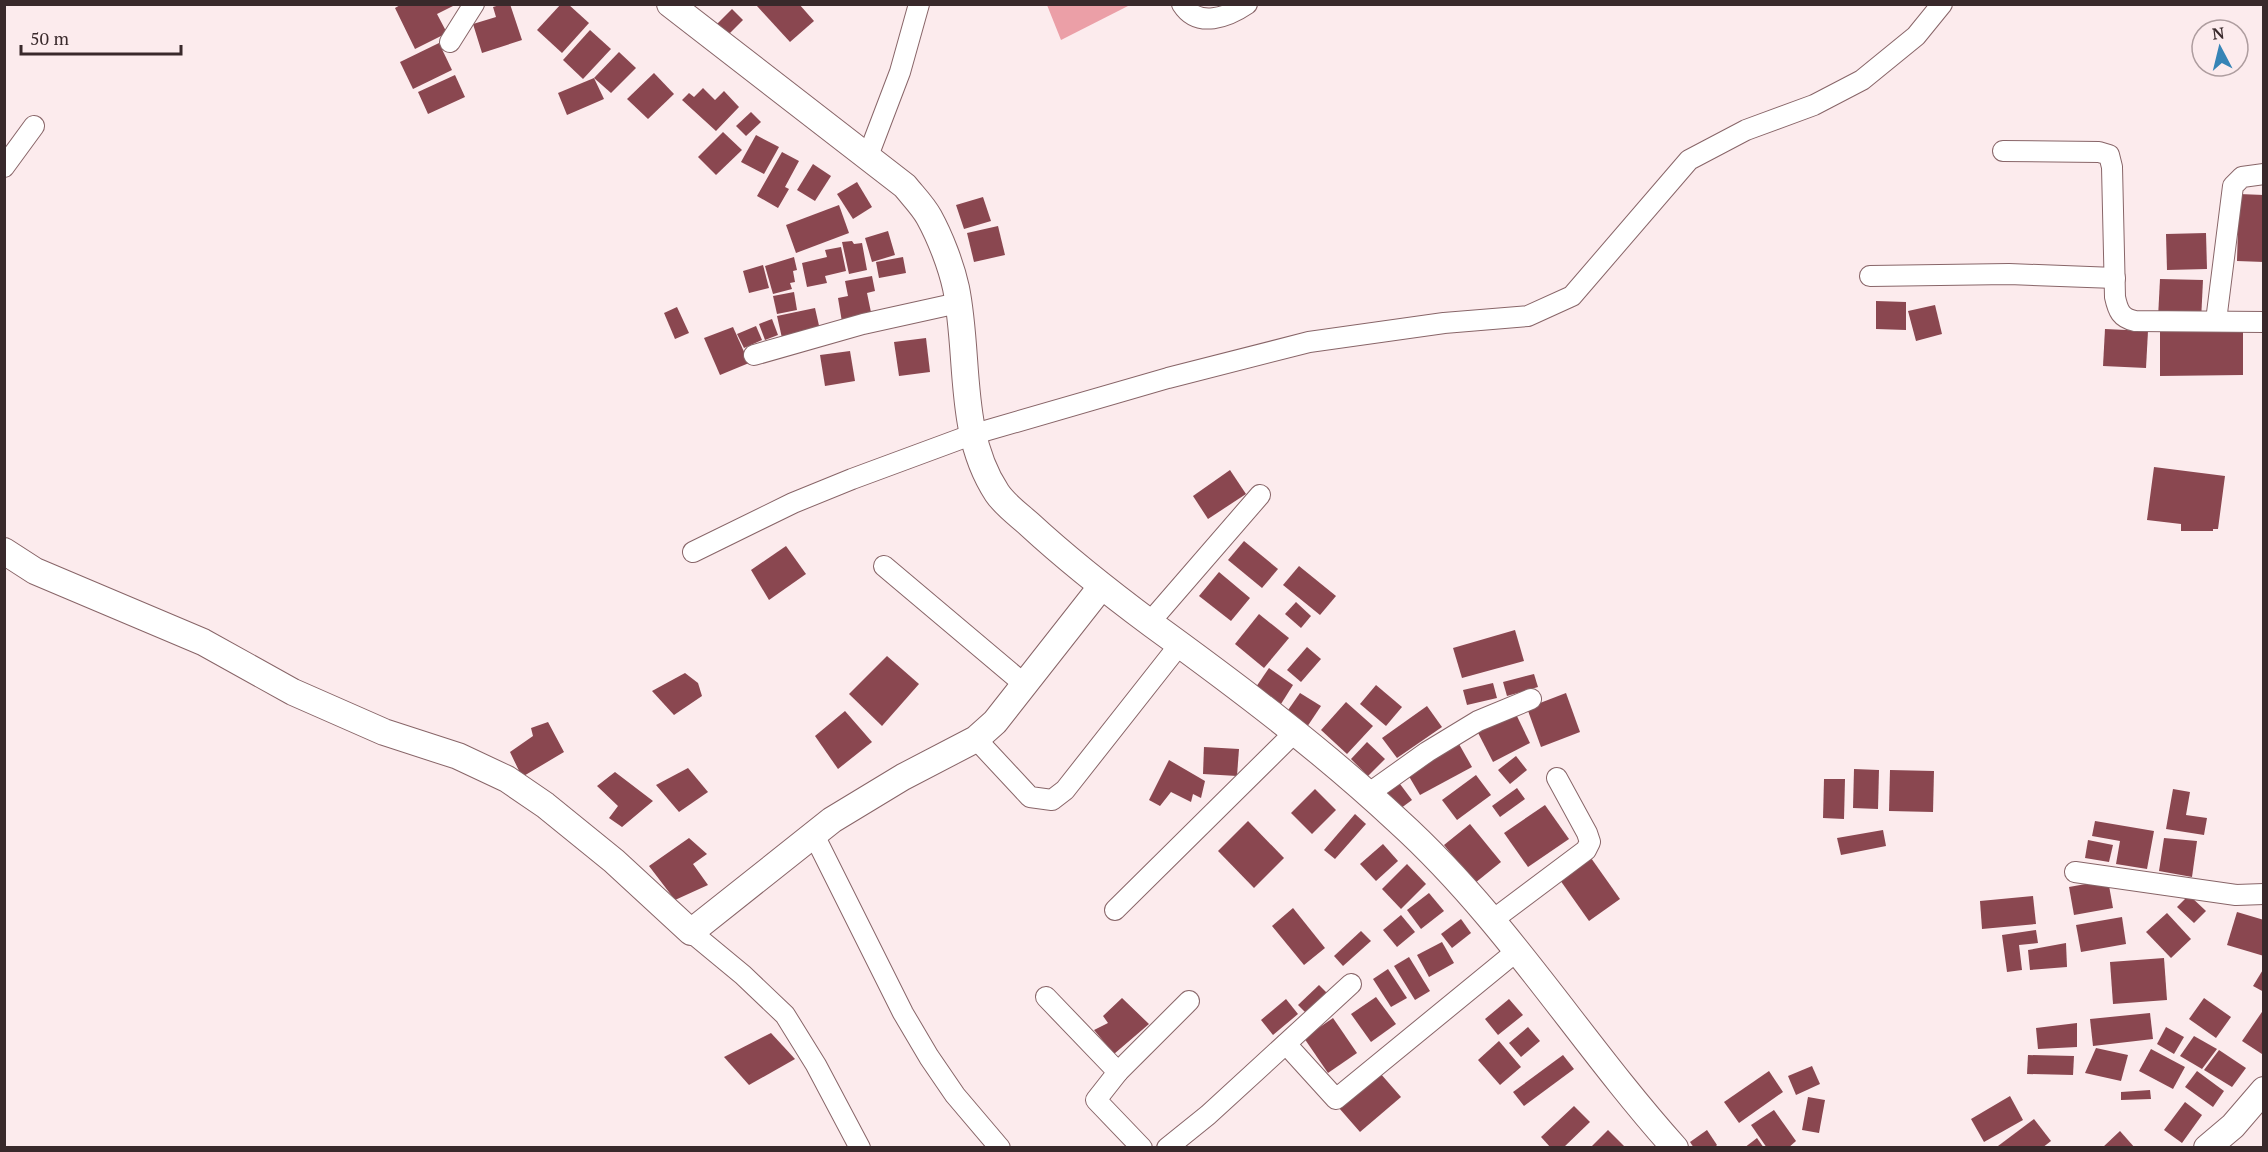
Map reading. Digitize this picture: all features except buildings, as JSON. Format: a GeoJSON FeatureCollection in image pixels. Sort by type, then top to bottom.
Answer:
{"type":"FeatureCollection","features":[{"type":"Feature","properties":{"kind":"street"},"geometry":{"type":"LineString","coordinates":[[450,42],[474,4]]}},
{"type":"Feature","properties":{"kind":"street"},"geometry":{"type":"LineString","coordinates":[[868,156],[900,72],[919,4]]}},
{"type":"Feature","properties":{"kind":"street"},"geometry":{"type":"LineString","coordinates":[[1182,4],[1197,18],[1212,19],[1235,12],[1247,4]]}},
{"type":"Feature","properties":{"kind":"street"},"geometry":{"type":"LineString","coordinates":[[693,552],[803,499],[971,435],[1168,378],[1309,342],[1444,323],[1528,316],[1572,296],[1689,160],[1746,130],[1814,105],[1862,80],[1916,36],[1942,4]]}},
{"type":"Feature","properties":{"kind":"street"},"geometry":{"type":"LineString","coordinates":[[679,7],[906,186],[928,216],[945,254],[956,287],[971,435],[998,496],[1101,587],[1180,644],[1368,794],[1450,870],[1494,919],[1645,1114],[1675,1148]]}},
{"type":"Feature","properties":{"kind":"street"},"geometry":{"type":"LineString","coordinates":[[4,167],[34,126]]}},
{"type":"Feature","properties":{"kind":"street"},"geometry":{"type":"LineString","coordinates":[[2003,151],[2099,152],[2109,155],[2112,167],[2117,309],[2124,318],[2135,321],[2264,322]]}},
{"type":"Feature","properties":{"kind":"street"},"geometry":{"type":"LineString","coordinates":[[2216,321],[2233,186],[2242,177],[2264,174]]}},
{"type":"Feature","properties":{"kind":"street"},"geometry":{"type":"LineString","coordinates":[[1870,276],[2008,274],[2115,278]]}},
{"type":"Feature","properties":{"kind":"street"},"geometry":{"type":"LineString","coordinates":[[754,356],[863,324],[958,303]]}},
{"type":"Feature","properties":{"kind":"street"},"geometry":{"type":"LineString","coordinates":[[1150,622],[1260,495]]}},
{"type":"Feature","properties":{"kind":"street"},"geometry":{"type":"LineString","coordinates":[[4,551],[35,571],[204,642],[293,692],[384,732],[458,756],[507,779],[545,805],[614,861],[785,1015],[816,1065],[860,1148]]}},
{"type":"Feature","properties":{"kind":"street"},"geometry":{"type":"LineString","coordinates":[[884,566],[1024,684]]}},
{"type":"Feature","properties":{"kind":"street"},"geometry":{"type":"LineString","coordinates":[[691,932],[832,820],[903,777],[976,739],[996,722],[1101,587]]}},
{"type":"Feature","properties":{"kind":"street"},"geometry":{"type":"LineString","coordinates":[[976,739],[1030,797],[1052,800],[1065,790],[1180,644]]}},
{"type":"Feature","properties":{"kind":"street"},"geometry":{"type":"LineString","coordinates":[[1368,794],[1427,752],[1478,721],[1531,699]]}},
{"type":"Feature","properties":{"kind":"street"},"geometry":{"type":"LineString","coordinates":[[1115,910],[1294,733]]}},
{"type":"Feature","properties":{"kind":"street"},"geometry":{"type":"LineString","coordinates":[[1494,919],[1586,850],[1590,842],[1557,778]]}},
{"type":"Feature","properties":{"kind":"street"},"geometry":{"type":"LineString","coordinates":[[814,835],[903,1013],[929,1057],[955,1095],[1000,1148]]}},
{"type":"Feature","properties":{"kind":"street"},"geometry":{"type":"LineString","coordinates":[[2075,872],[2236,895],[2264,894]]}},
{"type":"Feature","properties":{"kind":"street"},"geometry":{"type":"LineString","coordinates":[[1286,1044],[1336,1099],[1518,950]]}},
{"type":"Feature","properties":{"kind":"street"},"geometry":{"type":"LineString","coordinates":[[1167,1148],[1208,1115],[1351,984]]}},
{"type":"Feature","properties":{"kind":"street"},"geometry":{"type":"LineString","coordinates":[[1046,997],[1118,1072]]}},
{"type":"Feature","properties":{"kind":"street"},"geometry":{"type":"LineString","coordinates":[[1142,1148],[1096,1100],[1118,1072],[1189,1001]]}},
{"type":"Feature","properties":{"kind":"street"},"geometry":{"type":"LineString","coordinates":[[2207,1148],[2233,1126],[2264,1090]]}},
{"type":"Feature","properties":{"kind":"shaded area"},"geometry":{"type":"Polygon","coordinates":[[[1047,5],[1130,5],[1061,40],[1047,5]]]}}]}
